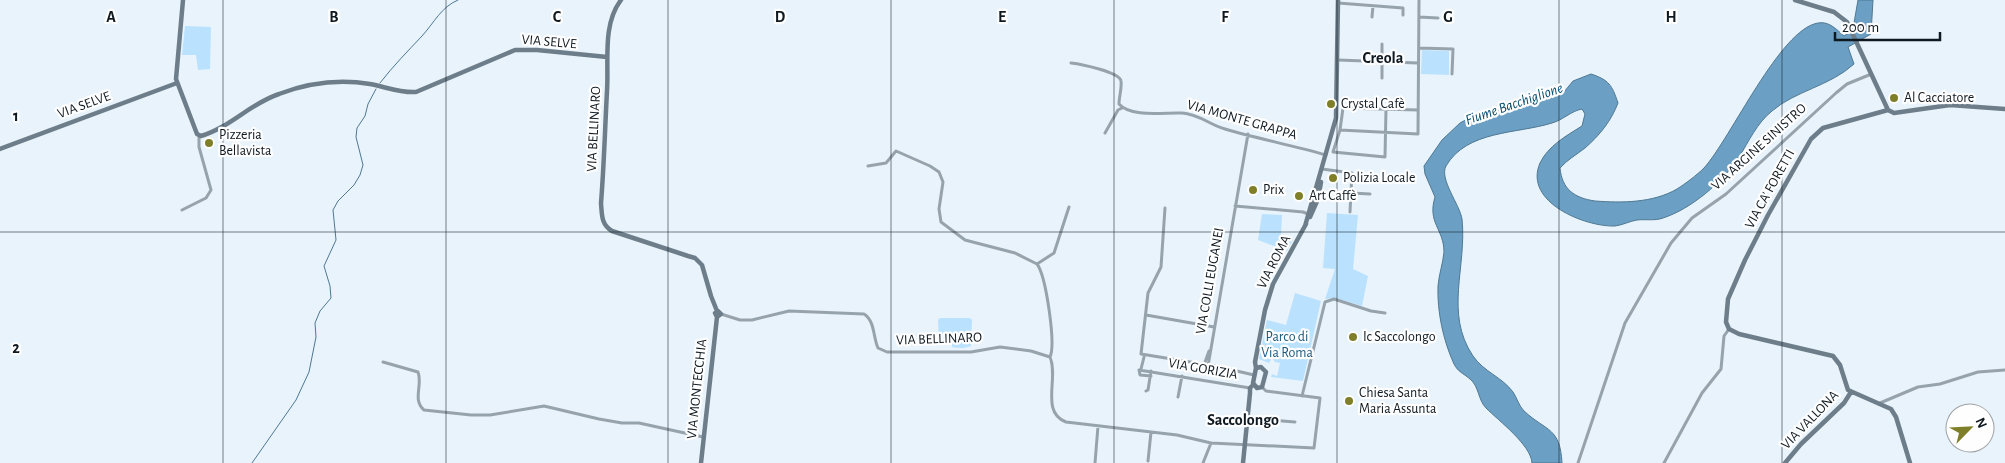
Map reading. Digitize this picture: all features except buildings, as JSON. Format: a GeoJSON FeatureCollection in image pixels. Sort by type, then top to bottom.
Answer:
{"type":"FeatureCollection","features":[{"type":"Feature","properties":{"kind":"street"},"geometry":{"type":"LineString","coordinates":[[182,210],[206,198],[211,190],[199,147],[199,136],[177,84],[176,72],[183,0]]}},
{"type":"Feature","properties":{"kind":"street"},"geometry":{"type":"LineString","coordinates":[[606,58],[611,24],[616,6],[621,0]]}},
{"type":"Feature","properties":{"kind":"street"},"geometry":{"type":"LineString","coordinates":[[1340,130],[1418,134],[1419,0]]}},
{"type":"Feature","properties":{"kind":"street"},"geometry":{"type":"LineString","coordinates":[[1795,0],[1841,16],[1850,29],[1888,110],[1894,113],[1950,106],[2005,109]]}},
{"type":"Feature","properties":{"kind":"street"},"geometry":{"type":"LineString","coordinates":[[1338,2],[1403,8],[1402,15]]}},
{"type":"Feature","properties":{"kind":"street","name":"VIA ROMA"},"geometry":{"type":"LineString","coordinates":[[1305,226],[1326,155],[1333,142],[1336,118],[1338,2]]}},
{"type":"Feature","properties":{"kind":"street"},"geometry":{"type":"LineString","coordinates":[[1372,18],[1373,6]]}},
{"type":"Feature","properties":{"kind":"street"},"geometry":{"type":"LineString","coordinates":[[1419,17],[1438,18]]}},
{"type":"Feature","properties":{"kind":"street"},"geometry":{"type":"LineString","coordinates":[[1382,44],[1382,78]]}},
{"type":"Feature","properties":{"kind":"street","name":"VIA SELVE"},"geometry":{"type":"LineString","coordinates":[[199,136],[212,132],[269,98],[298,88],[334,82],[360,83],[405,93],[422,91],[508,52],[523,48],[606,58]]}},
{"type":"Feature","properties":{"kind":"street"},"geometry":{"type":"LineString","coordinates":[[1419,48],[1453,48],[1452,74]]}},
{"type":"Feature","properties":{"kind":"street","name":"VIA BELLINARO"},"geometry":{"type":"LineString","coordinates":[[606,58],[608,83],[601,203],[604,224],[607,228],[619,234],[681,253],[698,261],[702,265],[718,314],[740,320],[752,320],[789,311],[859,313],[867,316],[872,323],[878,348],[887,352],[971,352],[1000,347],[1031,351],[1050,357]]}},
{"type":"Feature","properties":{"kind":"street"},"geometry":{"type":"LineString","coordinates":[[1338,60],[1418,63]]}},
{"type":"Feature","properties":{"kind":"street"},"geometry":{"type":"LineString","coordinates":[[1071,63],[1088,65],[1118,76],[1121,80],[1119,104],[1122,108],[1118,110],[1105,133]]}},
{"type":"Feature","properties":{"kind":"street","name":"VIA ARGINE SINISTRO"},"geometry":{"type":"LineString","coordinates":[[1578,463],[1625,323],[1664,252],[1679,231],[1701,210],[1726,194],[1836,93],[1847,84],[1869,75]]}},
{"type":"Feature","properties":{"kind":"street","name":"VIA SELVE"},"geometry":{"type":"LineString","coordinates":[[0,148],[177,84]]}},
{"type":"Feature","properties":{"kind":"street","name":"VIA MONTE GRAPPA"},"geometry":{"type":"LineString","coordinates":[[1122,108],[1136,112],[1195,115],[1220,127],[1326,155]]}},
{"type":"Feature","properties":{"kind":"street"},"geometry":{"type":"LineString","coordinates":[[1386,109],[1385,157],[1334,153],[1333,142],[1340,130],[1343,108],[1386,109],[1418,110]]}},
{"type":"Feature","properties":{"kind":"street","name":"VIA CA' FORETTI"},"geometry":{"type":"LineString","coordinates":[[1729,329],[1726,322],[1728,299],[1768,215],[1811,139],[1823,128],[1888,110]]}},
{"type":"Feature","properties":{"kind":"street"},"geometry":{"type":"LineString","coordinates":[[1336,118],[1342,119]]}},
{"type":"Feature","properties":{"kind":"street","name":"VIA COLLI EUGANEI"},"geometry":{"type":"LineString","coordinates":[[1206,366],[1209,360],[1234,206],[1248,134]]}},
{"type":"Feature","properties":{"kind":"street"},"geometry":{"type":"LineString","coordinates":[[868,166],[886,163],[896,151],[936,169],[942,176],[943,182],[939,209],[940,222],[965,240],[1015,254],[1037,264],[1043,278],[1049,314],[1052,351],[1050,357],[1053,371],[1051,404],[1053,412],[1058,418],[1066,422],[1152,432],[1211,443],[1314,448],[1320,398],[1266,391],[1262,387]]}},
{"type":"Feature","properties":{"kind":"street"},"geometry":{"type":"LineString","coordinates":[[1322,171],[1352,173],[1350,212]]}},
{"type":"Feature","properties":{"kind":"street","name":"VIA ROMA"},"geometry":{"type":"LineString","coordinates":[[1252,387],[1256,368],[1255,362],[1272,287],[1318,199],[1322,171]]}},
{"type":"Feature","properties":{"kind":"street"},"geometry":{"type":"LineString","coordinates":[[1351,193],[1370,194]]}},
{"type":"Feature","properties":{"kind":"street"},"geometry":{"type":"LineString","coordinates":[[1234,206],[1309,214]]}},
{"type":"Feature","properties":{"kind":"street"},"geometry":{"type":"LineString","coordinates":[[1037,264],[1054,253],[1069,207]]}},
{"type":"Feature","properties":{"kind":"street"},"geometry":{"type":"LineString","coordinates":[[1165,208],[1161,267],[1148,293],[1140,351],[1142,356],[1215,366],[1253,375]]}},
{"type":"Feature","properties":{"kind":"street"},"geometry":{"type":"LineString","coordinates":[[1302,396],[1325,302],[1334,299],[1370,311],[1385,313]]}},
{"type":"Feature","properties":{"kind":"street","name":"VIA MONTECCHIA"},"geometry":{"type":"LineString","coordinates":[[701,463],[718,314]]}},
{"type":"Feature","properties":{"kind":"street"},"geometry":{"type":"LineString","coordinates":[[1146,315],[1214,327]]}},
{"type":"Feature","properties":{"kind":"street"},"geometry":{"type":"LineString","coordinates":[[1664,463],[1702,393],[1721,369],[1724,336],[1729,329],[1739,334],[1833,356],[1840,365],[1847,387],[1851,392],[1887,406],[1894,413],[1910,463]]}},
{"type":"Feature","properties":{"kind":"street"},"geometry":{"type":"LineString","coordinates":[[1206,366],[1210,348]]}},
{"type":"Feature","properties":{"kind":"street"},"geometry":{"type":"LineString","coordinates":[[1142,369],[1145,356]]}},
{"type":"Feature","properties":{"kind":"street"},"geometry":{"type":"LineString","coordinates":[[1209,360],[1215,366]]}},
{"type":"Feature","properties":{"kind":"street"},"geometry":{"type":"LineString","coordinates":[[383,362],[418,372],[420,377],[418,400],[424,410],[490,415],[544,406],[599,419],[622,423],[639,423],[703,437]]}},
{"type":"Feature","properties":{"kind":"street"},"geometry":{"type":"LineString","coordinates":[[1256,368],[1263,368],[1266,372],[1262,387]]}},
{"type":"Feature","properties":{"kind":"street","name":"VIA GORIZIA"},"geometry":{"type":"LineString","coordinates":[[1151,376],[1139,374],[1139,370],[1252,387]]}},
{"type":"Feature","properties":{"kind":"street"},"geometry":{"type":"LineString","coordinates":[[1880,403],[1918,387],[1940,384],[1978,372],[2005,370]]}},
{"type":"Feature","properties":{"kind":"street","name":"VIA GORIZIA"},"geometry":{"type":"LineString","coordinates":[[1146,391],[1148,390],[1152,371]]}},
{"type":"Feature","properties":{"kind":"street"},"geometry":{"type":"LineString","coordinates":[[1178,397],[1182,376]]}},
{"type":"Feature","properties":{"kind":"street"},"geometry":{"type":"LineString","coordinates":[[1243,463],[1252,387],[1262,387]]}},
{"type":"Feature","properties":{"kind":"street","name":"VIA VALLONA"},"geometry":{"type":"LineString","coordinates":[[1785,463],[1801,444],[1844,403],[1851,392]]}},
{"type":"Feature","properties":{"kind":"street"},"geometry":{"type":"LineString","coordinates":[[1247,418],[1295,422]]}},
{"type":"Feature","properties":{"kind":"street"},"geometry":{"type":"LineString","coordinates":[[1095,463],[1098,426]]}},
{"type":"Feature","properties":{"kind":"street"},"geometry":{"type":"LineString","coordinates":[[1148,461],[1152,432]]}},
{"type":"Feature","properties":{"kind":"street"},"geometry":{"type":"LineString","coordinates":[[1203,463],[1211,443]]}},
{"type":"Feature","properties":{"kind":"green space"},"geometry":{"type":"Polygon","coordinates":[[[185,26],[211,27],[210,69],[198,70],[196,55],[182,55],[185,26]]]}},
{"type":"Feature","properties":{"kind":"green space"},"geometry":{"type":"Polygon","coordinates":[[[1422,50],[1449,51],[1449,75],[1421,74],[1422,50]]]}},
{"type":"Feature","properties":{"kind":"green space"},"geometry":{"type":"Polygon","coordinates":[[[1327,213],[1358,215],[1353,269],[1368,276],[1362,306],[1335,298],[1325,299],[1335,269],[1323,268],[1327,213]]]}},
{"type":"Feature","properties":{"kind":"green space"},"geometry":{"type":"Polygon","coordinates":[[[1262,214],[1282,215],[1281,235],[1293,239],[1287,251],[1258,240],[1262,214]]]}},
{"type":"Feature","properties":{"kind":"green space","name":"Parco di Via Roma"},"geometry":{"type":"Polygon","coordinates":[[[1295,293],[1321,301],[1303,381],[1271,377],[1272,374],[1277,376],[1280,363],[1275,362],[1272,358],[1269,363],[1259,359],[1267,320],[1286,325],[1295,293]]]}},
{"type":"Feature","properties":{"kind":"green space"},"geometry":{"type":"Polygon","coordinates":[[[940,318],[970,318],[972,320],[971,346],[957,348],[952,347],[952,344],[939,343],[938,320],[940,318]]]}},
{"type":"Feature","properties":{"kind":"shaded area"},"geometry":{"type":"Polygon","coordinates":[[[1858,0],[1873,0],[1871,34],[1848,47],[1854,64],[1845,72],[1791,98],[1772,111],[1758,127],[1724,176],[1705,194],[1674,214],[1663,218],[1637,220],[1615,226],[1602,225],[1574,217],[1560,210],[1548,200],[1540,189],[1537,177],[1540,163],[1553,146],[1582,126],[1585,114],[1582,109],[1552,123],[1480,139],[1455,154],[1446,166],[1445,178],[1447,185],[1462,219],[1463,237],[1458,306],[1464,340],[1477,362],[1509,387],[1524,411],[1551,431],[1561,451],[1562,463],[1532,463],[1530,456],[1520,441],[1486,408],[1473,382],[1456,367],[1444,335],[1438,296],[1444,252],[1441,237],[1434,220],[1433,206],[1435,197],[1425,174],[1424,166],[1442,140],[1460,123],[1473,116],[1548,98],[1564,92],[1573,81],[1591,74],[1609,84],[1618,103],[1612,116],[1600,133],[1560,168],[1566,187],[1581,198],[1595,201],[1637,201],[1668,194],[1704,168],[1757,86],[1788,44],[1803,30],[1818,23],[1826,23],[1832,26],[1844,36],[1856,28],[1854,23],[1858,0]]]}},
{"type":"Feature","properties":{"kind":"waterway"},"geometry":{"type":"LineString","coordinates":[[380,83],[442,11],[458,0]]}},
{"type":"Feature","properties":{"kind":"waterway"},"geometry":{"type":"LineString","coordinates":[[252,463],[296,400],[309,372],[316,337],[315,323],[320,311],[331,298],[330,286],[324,266],[336,240],[333,210],[338,201],[354,185],[360,175],[363,165],[356,137],[357,128],[365,116],[368,104],[376,89]]}},
{"type":"Feature","properties":{"kind":"place","name":"Al Cacciatore"},"geometry":{"type":"Point","coordinates":[1894,98]}},
{"type":"Feature","properties":{"kind":"place","name":"Crystal Cafè"},"geometry":{"type":"Point","coordinates":[1331,104]}},
{"type":"Feature","properties":{"kind":"place","name":"Pizzeria Bellavista"},"geometry":{"type":"Point","coordinates":[209,143]}},
{"type":"Feature","properties":{"kind":"place","name":"Polizia Locale"},"geometry":{"type":"Point","coordinates":[1333,178]}},
{"type":"Feature","properties":{"kind":"place","name":"Prix"},"geometry":{"type":"Point","coordinates":[1253,190]}},
{"type":"Feature","properties":{"kind":"place","name":"Art Caffè"},"geometry":{"type":"Point","coordinates":[1299,196]}},
{"type":"Feature","properties":{"kind":"place","name":"Ic Saccolongo"},"geometry":{"type":"Point","coordinates":[1353,337]}},
{"type":"Feature","properties":{"kind":"place","name":"Chiesa Santa Maria Assunta"},"geometry":{"type":"Point","coordinates":[1349,401]}},
{"type":"Feature","properties":{"kind":"district","name":"Creola"},"geometry":{"type":"Point","coordinates":[1383,58]}},
{"type":"Feature","properties":{"kind":"district","name":"Saccolongo"},"geometry":{"type":"Point","coordinates":[1243,420]}},
{"type":"Feature","properties":{"kind":"water label","name":"Fiume Bacchiglione"},"geometry":{"type":"Point","coordinates":[1514,104]}}]}
